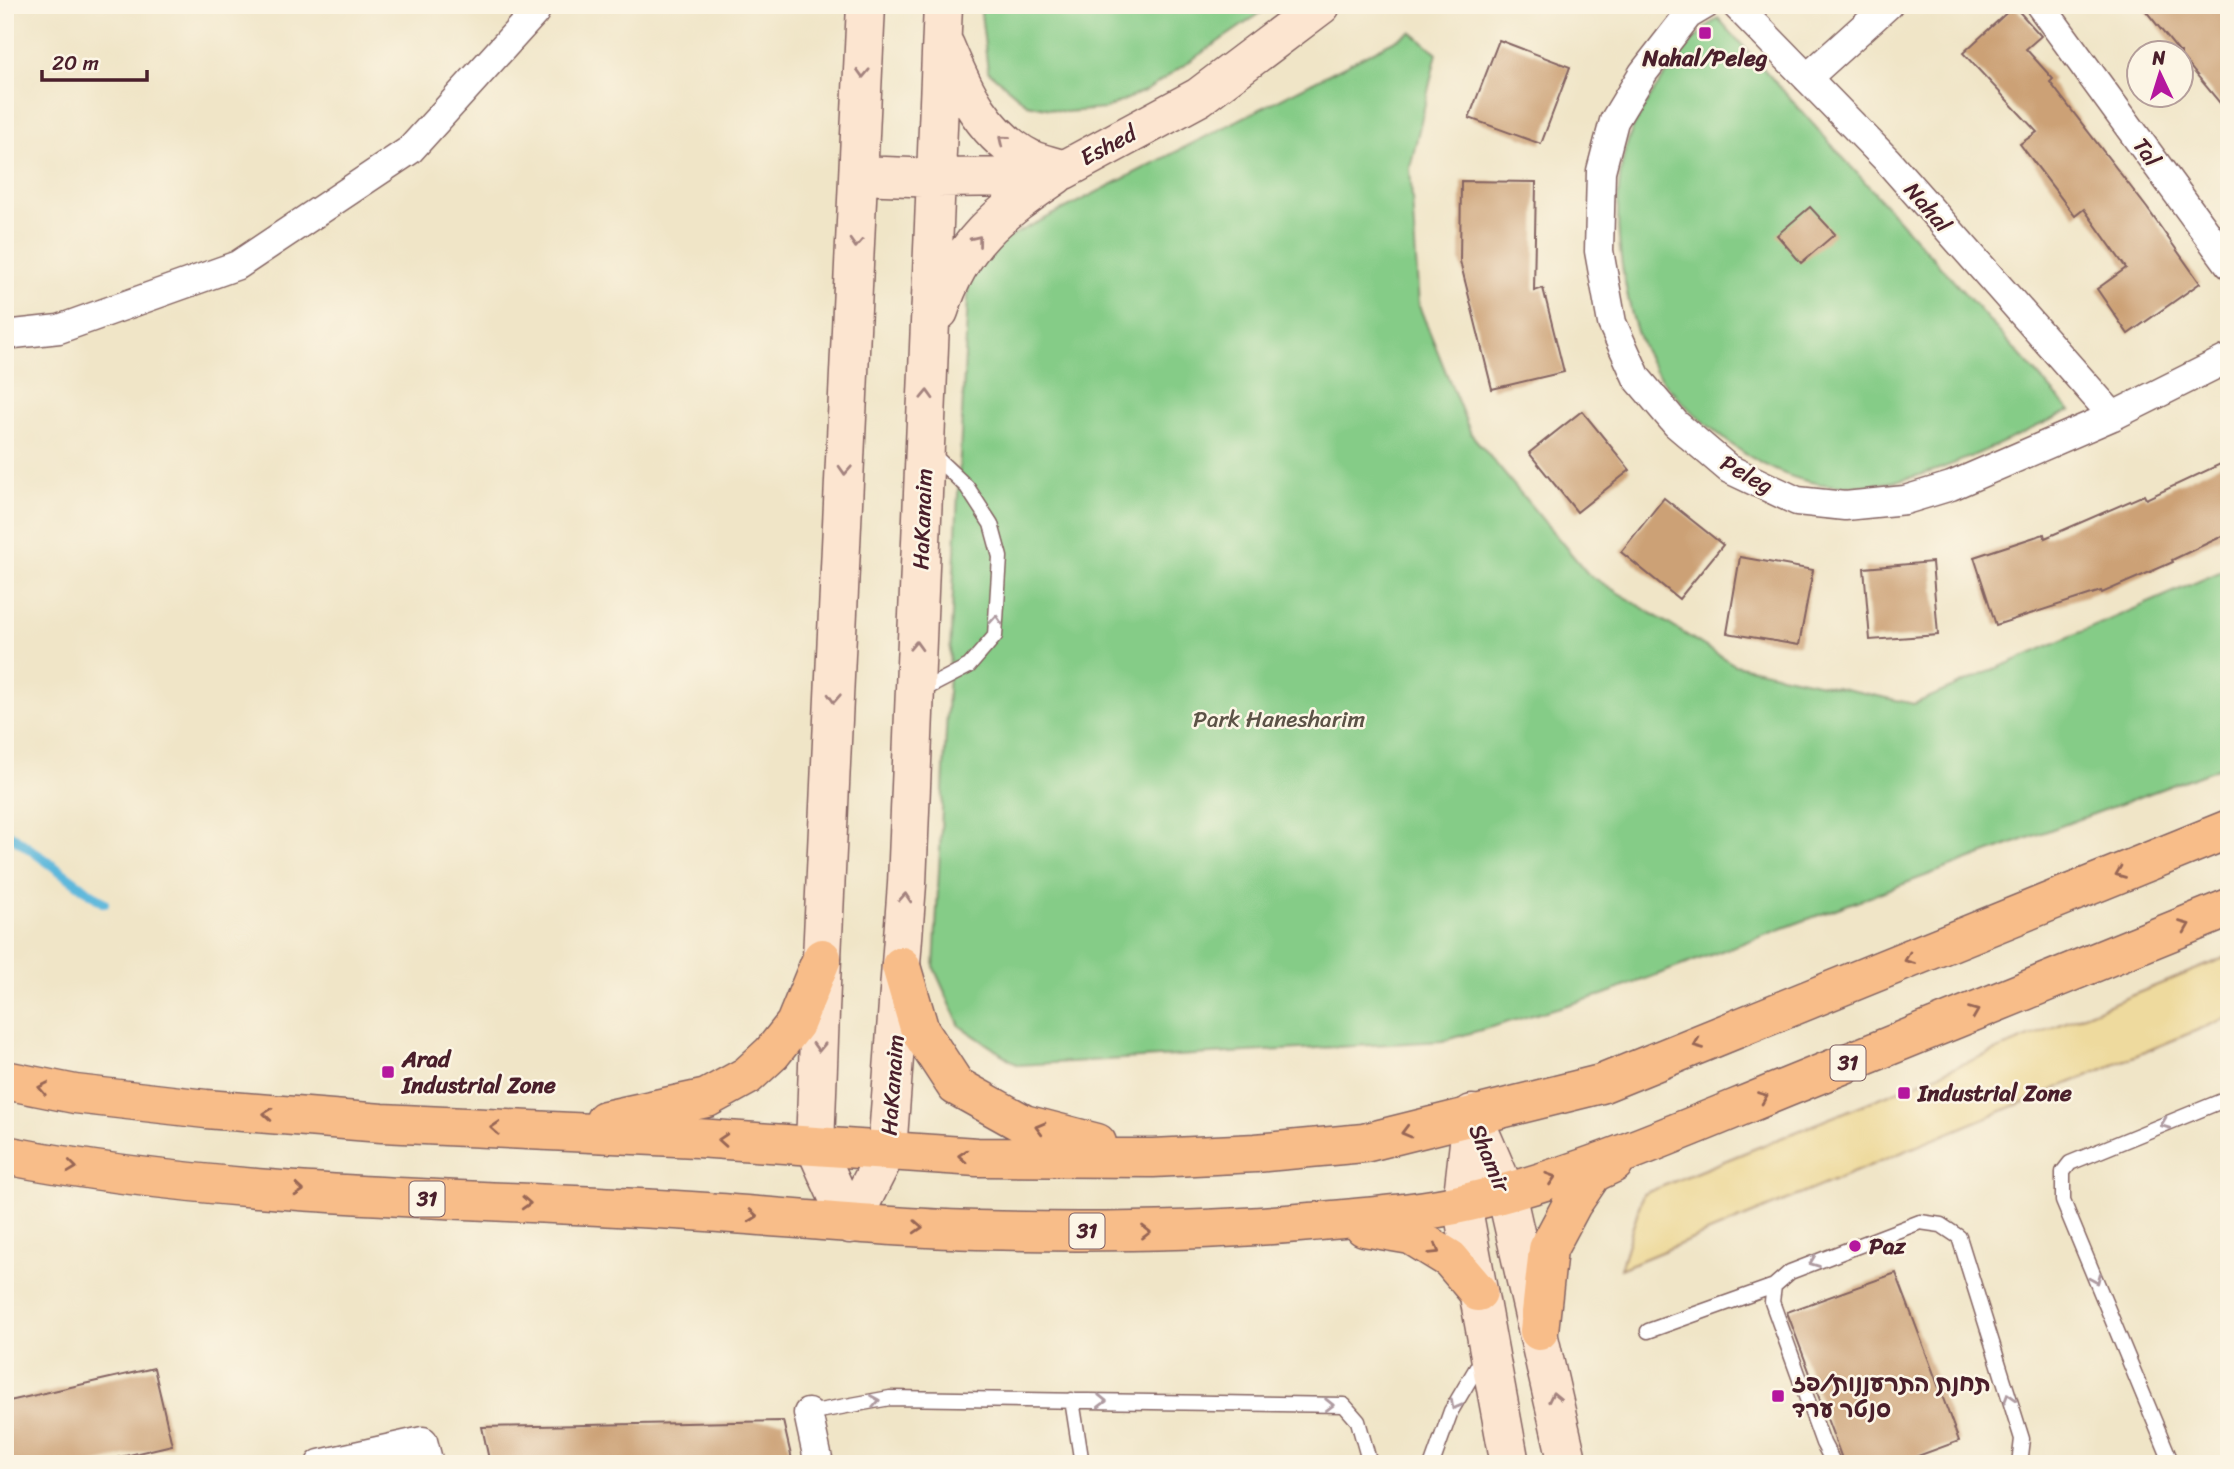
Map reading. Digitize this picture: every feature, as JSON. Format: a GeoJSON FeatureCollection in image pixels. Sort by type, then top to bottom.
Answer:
{"type":"FeatureCollection","features":[{"type":"Feature","properties":{"kind":"highway"},"geometry":{"type":"LineString","coordinates":[[5,1080],[75,1094],[206,1109],[382,1123],[976,1157],[1153,1158],[1256,1153],[1364,1143],[1601,1084],[2229,829]]}},
{"type":"Feature","properties":{"kind":"highway","name":"31"},"geometry":{"type":"LineString","coordinates":[[5,1155],[64,1167],[199,1182],[377,1196],[694,1211],[850,1224],[974,1230],[1155,1232],[1373,1217],[1462,1204],[1506,1193],[1627,1152],[2229,908]]}},
{"type":"Feature","properties":{"kind":"highway"},"geometry":{"type":"LineString","coordinates":[[552,1131],[707,1098],[747,1076],[772,1053],[794,1024],[822,958]]}},
{"type":"Feature","properties":{"kind":"highway"},"geometry":{"type":"LineString","coordinates":[[901,966],[920,1031],[956,1086],[1024,1124],[1153,1158]]}},
{"type":"Feature","properties":{"kind":"highway"},"geometry":{"type":"LineString","coordinates":[[1539,1331],[1548,1249],[1572,1205],[1593,1173],[1665,1137]]}},
{"type":"Feature","properties":{"kind":"highway"},"geometry":{"type":"LineString","coordinates":[[1324,1221],[1411,1235],[1450,1259],[1478,1292]]}},
{"type":"Feature","properties":{"kind":"main road"},"geometry":{"type":"LineString","coordinates":[[850,1224],[815,1146],[866,5]]}},
{"type":"Feature","properties":{"kind":"main road","name":"Eshed"},"geometry":{"type":"LineString","coordinates":[[859,175],[936,178],[1033,177],[1064,170],[1199,97],[1321,5]]}},
{"type":"Feature","properties":{"kind":"main road"},"geometry":{"type":"LineString","coordinates":[[943,22],[969,98],[993,132],[1033,160],[1064,170]]}},
{"type":"Feature","properties":{"kind":"main road","name":"HaKanaim"},"geometry":{"type":"LineString","coordinates":[[850,1224],[887,1151],[906,884],[943,22]]}},
{"type":"Feature","properties":{"kind":"main road"},"geometry":{"type":"LineString","coordinates":[[929,345],[944,294],[959,262],[982,232],[1017,202],[1064,170]]}},
{"type":"Feature","properties":{"kind":"main road","name":"Shamir"},"geometry":{"type":"LineString","coordinates":[[1472,1114],[1506,1193],[1568,1464]]}},
{"type":"Feature","properties":{"kind":"main road","name":"Shamir"},"geometry":{"type":"LineString","coordinates":[[1472,1114],[1462,1204],[1510,1464]]}},
{"type":"Feature","properties":{"kind":"street"},"geometry":{"type":"LineString","coordinates":[[5,335],[59,329],[238,265],[410,150],[535,12],[538,5]]}},
{"type":"Feature","properties":{"kind":"street","name":"Peleg"},"geometry":{"type":"LineString","coordinates":[[1705,5],[1688,15],[1643,73],[1614,121],[1601,171],[1599,251],[1612,323],[1637,378],[1676,424],[1729,469],[1797,501],[1845,506],[1905,500],[1930,493],[2113,416],[2229,358]]}},
{"type":"Feature","properties":{"kind":"street","name":"Nahal"},"geometry":{"type":"LineString","coordinates":[[1735,5],[1887,160],[2113,416]]}},
{"type":"Feature","properties":{"kind":"street"},"geometry":{"type":"LineString","coordinates":[[1807,78],[1888,5]]}},
{"type":"Feature","properties":{"kind":"street","name":"Tal"},"geometry":{"type":"LineString","coordinates":[[2040,5],[2229,264]]}},
{"type":"Feature","properties":{"kind":"street"},"geometry":{"type":"LineString","coordinates":[[808,1413],[819,1464]]}},
{"type":"Feature","properties":{"kind":"street"},"geometry":{"type":"LineString","coordinates":[[320,1464],[426,1452]]}},
{"type":"Feature","properties":{"kind":"lane"},"geometry":{"type":"LineString","coordinates":[[914,694],[969,666],[995,636],[1000,557],[991,524],[967,487],[925,447]]}},
{"type":"Feature","properties":{"kind":"lane"},"geometry":{"type":"LineString","coordinates":[[2172,1464],[2063,1201],[2063,1172],[2070,1163],[2229,1098]]}},
{"type":"Feature","properties":{"kind":"lane"},"geometry":{"type":"LineString","coordinates":[[1648,1331],[1774,1286],[1790,1272],[1920,1222],[1941,1224],[1959,1237],[2022,1439],[2019,1464]]}},
{"type":"Feature","properties":{"kind":"lane"},"geometry":{"type":"LineString","coordinates":[[1774,1286],[1772,1302],[1823,1443],[1834,1464]]}},
{"type":"Feature","properties":{"kind":"lane"},"geometry":{"type":"LineString","coordinates":[[1432,1464],[1451,1411],[1488,1350]]}},
{"type":"Feature","properties":{"kind":"lane"},"geometry":{"type":"LineString","coordinates":[[808,1413],[890,1398],[1344,1405],[1358,1421],[1370,1464]]}},
{"type":"Feature","properties":{"kind":"lane"},"geometry":{"type":"LineString","coordinates":[[1072,1401],[1082,1464]]}},
{"type":"Feature","properties":{"kind":"green space"},"geometry":{"type":"Polygon","coordinates":[[[980,5],[1272,5],[1149,89],[1105,109],[1065,112],[1027,104],[988,71],[980,5]]]}},
{"type":"Feature","properties":{"kind":"green space"},"geometry":{"type":"Polygon","coordinates":[[[1718,18],[2070,411],[1989,449],[1933,471],[1875,484],[1845,486],[1810,482],[1760,463],[1699,418],[1675,394],[1649,359],[1633,319],[1620,249],[1619,185],[1627,144],[1643,110],[1684,51],[1718,18]]]}},
{"type":"Feature","properties":{"kind":"green space","name":"Park Hanesharim"},"geometry":{"type":"Polygon","coordinates":[[[1411,32],[1437,53],[1410,168],[1419,306],[1471,434],[1588,574],[1735,665],[1914,704],[2229,568],[2229,764],[1602,995],[1443,1041],[1018,1065],[960,1026],[934,968],[970,257],[1411,32]]]}},
{"type":"Feature","properties":{"kind":"sand"},"geometry":{"type":"Polygon","coordinates":[[[2229,956],[2229,1017],[1620,1269],[1643,1194],[2229,956]]]}},
{"type":"Feature","properties":{"kind":"building"},"geometry":{"type":"Polygon","coordinates":[[[2141,5],[2229,5],[2229,114],[2196,74],[2196,38],[2168,38],[2141,5]]]}},
{"type":"Feature","properties":{"kind":"building"},"geometry":{"type":"Polygon","coordinates":[[[2014,6],[2041,36],[2026,49],[2053,79],[2050,82],[2147,208],[2200,283],[2128,334],[2097,289],[2126,268],[2084,209],[2075,216],[2020,144],[2037,132],[1963,53],[2014,6]]]}},
{"type":"Feature","properties":{"kind":"building"},"geometry":{"type":"Polygon","coordinates":[[[1499,40],[1570,67],[1541,144],[1469,118],[1499,40]]]}},
{"type":"Feature","properties":{"kind":"building"},"geometry":{"type":"Polygon","coordinates":[[[1461,181],[1536,182],[1534,291],[1543,288],[1564,372],[1492,389],[1460,261],[1461,181]]]}},
{"type":"Feature","properties":{"kind":"building"},"geometry":{"type":"Polygon","coordinates":[[[1810,207],[1835,234],[1801,263],[1777,235],[1810,207]]]}},
{"type":"Feature","properties":{"kind":"building"},"geometry":{"type":"Polygon","coordinates":[[[1582,411],[1630,470],[1577,512],[1529,453],[1582,411]]]}},
{"type":"Feature","properties":{"kind":"building"},"geometry":{"type":"Polygon","coordinates":[[[2229,460],[2229,533],[2172,560],[2173,562],[2102,593],[2101,591],[1996,625],[1974,557],[2044,534],[2045,538],[2144,495],[2146,499],[2229,460]]]}},
{"type":"Feature","properties":{"kind":"building"},"geometry":{"type":"Polygon","coordinates":[[[1664,498],[1723,545],[1679,599],[1621,552],[1664,498]]]}},
{"type":"Feature","properties":{"kind":"building"},"geometry":{"type":"Polygon","coordinates":[[[1740,557],[1813,570],[1799,645],[1727,633],[1740,557]]]}},
{"type":"Feature","properties":{"kind":"building"},"geometry":{"type":"Polygon","coordinates":[[[1932,562],[1938,635],[1870,640],[1864,568],[1932,562]]]}},
{"type":"Feature","properties":{"kind":"building"},"geometry":{"type":"Polygon","coordinates":[[[1896,1273],[1959,1441],[1896,1464],[1844,1464],[1787,1312],[1896,1273]]]}},
{"type":"Feature","properties":{"kind":"building"},"geometry":{"type":"Polygon","coordinates":[[[154,1368],[172,1445],[91,1464],[5,1464],[5,1402],[154,1368]]]}},
{"type":"Feature","properties":{"kind":"building"},"geometry":{"type":"Polygon","coordinates":[[[783,1421],[793,1464],[490,1464],[482,1427],[783,1421]]]}},
{"type":"Feature","properties":{"kind":"waterway"},"geometry":{"type":"LineString","coordinates":[[5,831],[104,903]]}},
{"type":"Feature","properties":{"kind":"place","name":"Nahal/Peleg"},"geometry":{"type":"Point","coordinates":[1705,33]}},
{"type":"Feature","properties":{"kind":"place","name":"Arad Industrial Zone"},"geometry":{"type":"Point","coordinates":[388,1072]}},
{"type":"Feature","properties":{"kind":"place","name":"Industrial Zone"},"geometry":{"type":"Point","coordinates":[1904,1093]}},
{"type":"Feature","properties":{"kind":"place","name":"Paz"},"geometry":{"type":"Point","coordinates":[1855,1246]}},
{"type":"Feature","properties":{"kind":"place","name":"תחנת התרעננות/פז סנטר ערד"},"geometry":{"type":"Point","coordinates":[1778,1396]}}]}
